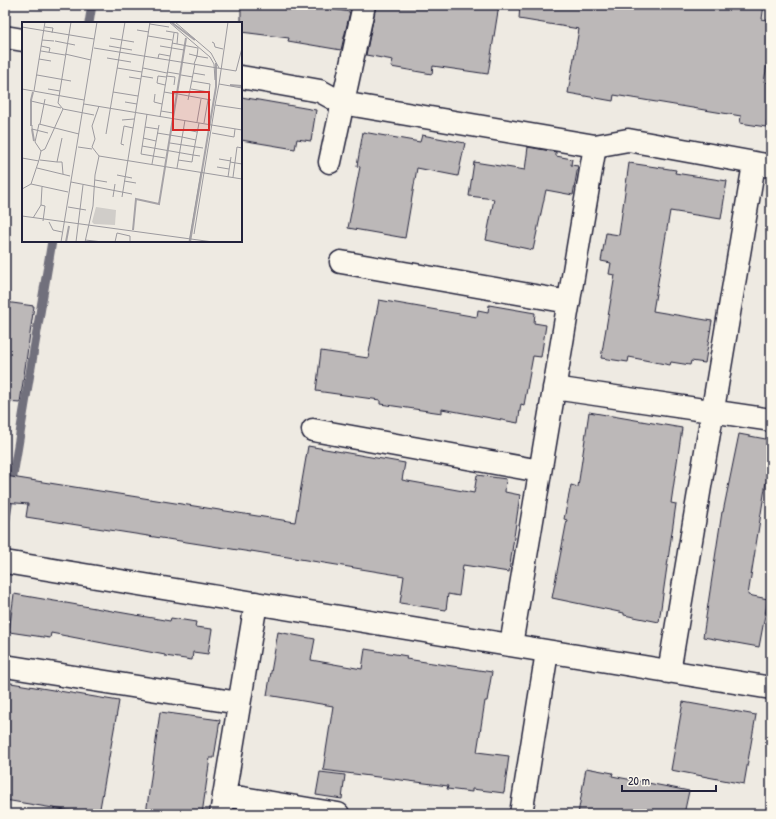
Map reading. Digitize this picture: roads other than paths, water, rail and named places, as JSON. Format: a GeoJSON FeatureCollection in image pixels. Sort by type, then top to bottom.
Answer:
{"type":"FeatureCollection","features":[{"type":"Feature","properties":{"kind":"street"},"geometry":{"type":"LineString","coordinates":[[330,162],[364,5]]}},
{"type":"Feature","properties":{"kind":"street"},"geometry":{"type":"LineString","coordinates":[[5,37],[22,40]]}},
{"type":"Feature","properties":{"kind":"street"},"geometry":{"type":"LineString","coordinates":[[242,77],[320,91],[342,103],[595,146],[628,140],[762,165],[712,411],[669,672]]}},
{"type":"Feature","properties":{"kind":"street"},"geometry":{"type":"LineString","coordinates":[[511,646],[595,146]]}},
{"type":"Feature","properties":{"kind":"street"},"geometry":{"type":"LineString","coordinates":[[341,262],[569,302]]}},
{"type":"Feature","properties":{"kind":"street"},"geometry":{"type":"LineString","coordinates":[[554,388],[771,420]]}},
{"type":"Feature","properties":{"kind":"street"},"geometry":{"type":"LineString","coordinates":[[313,430],[540,471]]}},
{"type":"Feature","properties":{"kind":"street"},"geometry":{"type":"LineString","coordinates":[[12,563],[770,688]]}},
{"type":"Feature","properties":{"kind":"street"},"geometry":{"type":"LineString","coordinates":[[256,603],[223,804],[338,814]]}},
{"type":"Feature","properties":{"kind":"street"},"geometry":{"type":"LineString","coordinates":[[521,814],[547,652]]}},
{"type":"Feature","properties":{"kind":"street"},"geometry":{"type":"LineString","coordinates":[[5,666],[239,703]]}},
{"type":"Feature","properties":{"kind":"waterway"},"geometry":{"type":"LineString","coordinates":[[89,22],[92,5]]}},
{"type":"Feature","properties":{"kind":"waterway"},"geometry":{"type":"LineString","coordinates":[[5,524],[52,242]]}}]}
